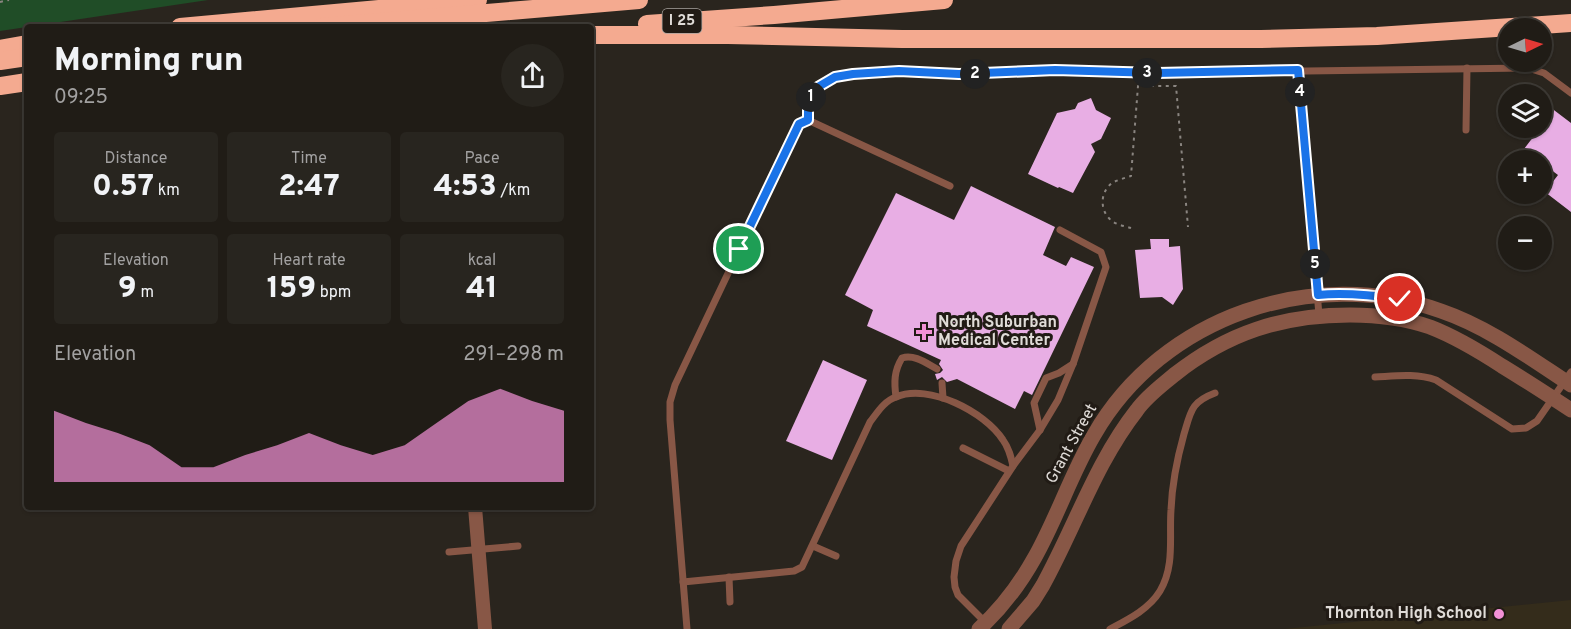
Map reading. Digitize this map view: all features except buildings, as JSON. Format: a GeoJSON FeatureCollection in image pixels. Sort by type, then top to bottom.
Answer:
{"type":"FeatureCollection","features":[{"type":"Feature","properties":{"kind":"highway"},"geometry":{"type":"LineString","coordinates":[[213,24],[478,0]]}},
{"type":"Feature","properties":{"kind":"highway"},"geometry":{"type":"LineString","coordinates":[[356,24],[639,0]]}},
{"type":"Feature","properties":{"kind":"highway"},"geometry":{"type":"LineString","coordinates":[[774,15],[841,0]]}},
{"type":"Feature","properties":{"kind":"highway","name":"I 25"},"geometry":{"type":"LineString","coordinates":[[594,29],[944,0]]}},
{"type":"Feature","properties":{"kind":"highway"},"geometry":{"type":"LineString","coordinates":[[594,35],[902,39],[1261,39],[1377,36],[1571,23]]}},
{"type":"Feature","properties":{"kind":"highway"},"geometry":{"type":"LineString","coordinates":[[0,48],[24,44]]}},
{"type":"Feature","properties":{"kind":"highway"},"geometry":{"type":"LineString","coordinates":[[0,62],[24,58]]}},
{"type":"Feature","properties":{"kind":"highway"},"geometry":{"type":"LineString","coordinates":[[0,86],[24,82]]}},
{"type":"Feature","properties":{"kind":"street","name":"Grant Street"},"geometry":{"type":"LineString","coordinates":[[986,627],[1014,591],[1035,557],[1094,434],[1110,411],[1128,388],[1170,350],[1201,331],[1225,320],[1262,305],[1318,295],[1369,294],[1400,299],[1442,311],[1485,331],[1569,379]]}},
{"type":"Feature","properties":{"kind":"street"},"geometry":{"type":"LineString","coordinates":[[1009,629],[1033,601],[1093,483],[1122,430],[1139,407],[1187,365],[1224,342],[1285,320],[1319,315],[1369,315],[1401,319],[1430,327],[1450,336],[1485,355],[1571,410]]}},
{"type":"Feature","properties":{"kind":"street"},"geometry":{"type":"LineString","coordinates":[[475,510],[485,629]]}},
{"type":"Feature","properties":{"kind":"lane"},"geometry":{"type":"LineString","coordinates":[[1466,130],[1467,68]]}},
{"type":"Feature","properties":{"kind":"lane"},"geometry":{"type":"LineString","coordinates":[[808,120],[808,101],[818,87],[835,77],[899,71],[959,74],[1055,70],[1157,73],[1528,68],[1538,70],[1552,78],[1571,93]]}},
{"type":"Feature","properties":{"kind":"lane"},"geometry":{"type":"LineString","coordinates":[[1298,70],[1319,315]]}},
{"type":"Feature","properties":{"kind":"lane"},"geometry":{"type":"LineString","coordinates":[[687,629],[670,402],[675,385],[799,124],[808,120],[950,186]]}},
{"type":"Feature","properties":{"kind":"lane"},"geometry":{"type":"LineString","coordinates":[[986,627],[958,595],[955,587],[956,561],[961,546],[1058,400],[1073,364],[1106,267],[1101,252],[1060,230]]}},
{"type":"Feature","properties":{"kind":"lane"},"geometry":{"type":"LineString","coordinates":[[896,397],[893,381],[896,367],[902,358],[908,356],[916,358],[937,369]]}},
{"type":"Feature","properties":{"kind":"lane"},"geometry":{"type":"LineString","coordinates":[[1040,430],[1034,403],[1046,378],[1073,364]]}},
{"type":"Feature","properties":{"kind":"lane"},"geometry":{"type":"LineString","coordinates":[[1375,377],[1417,375],[1436,380],[1512,429],[1526,428],[1537,420],[1552,397],[1569,379]]}},
{"type":"Feature","properties":{"kind":"lane"},"geometry":{"type":"LineString","coordinates":[[942,383],[944,398]]}},
{"type":"Feature","properties":{"kind":"lane"},"geometry":{"type":"LineString","coordinates":[[683,582],[794,571],[802,567],[870,422],[885,403],[904,394],[922,393],[944,398],[988,423],[1004,440],[1010,453],[1011,468]]}},
{"type":"Feature","properties":{"kind":"lane"},"geometry":{"type":"LineString","coordinates":[[1110,629],[1142,611],[1160,591],[1168,571],[1175,466],[1180,447],[1192,407],[1202,397],[1215,393]]}},
{"type":"Feature","properties":{"kind":"lane"},"geometry":{"type":"LineString","coordinates":[[963,448],[1011,468]]}},
{"type":"Feature","properties":{"kind":"lane"},"geometry":{"type":"LineString","coordinates":[[449,552],[518,546]]}},
{"type":"Feature","properties":{"kind":"lane"},"geometry":{"type":"LineString","coordinates":[[813,546],[836,556]]}},
{"type":"Feature","properties":{"kind":"lane"},"geometry":{"type":"LineString","coordinates":[[729,577],[730,602]]}},
{"type":"Feature","properties":{"kind":"path"},"geometry":{"type":"LineString","coordinates":[[0,2],[9,0]]}},
{"type":"Feature","properties":{"kind":"path"},"geometry":{"type":"LineString","coordinates":[[1131,228],[1114,223],[1105,214],[1102,202],[1105,191],[1113,182],[1131,176],[1138,86],[1176,86],[1188,227]]}},
{"type":"Feature","properties":{"kind":"shaded area","name":"Thornton High School"},"geometry":{"type":"Polygon","coordinates":[[[1571,600],[1571,629],[1284,629],[1571,600]]]}},
{"type":"Feature","properties":{"kind":"green space"},"geometry":{"type":"Polygon","coordinates":[[[0,0],[208,0],[47,24],[24,24],[24,27],[0,31],[0,0]]]}},
{"type":"Feature","properties":{"kind":"place","name":"North Suburban Medical Center"},"geometry":{"type":"Point","coordinates":[924,332]}},
{"type":"Feature","properties":{"kind":"place","name":"Thornton High School"},"geometry":{"type":"Point","coordinates":[1499,614]}},
{"type":"Feature","properties":{"kind":"route"},"geometry":{"type":"LineString","coordinates":[[739,249],[799,124],[808,120],[808,101],[818,87],[835,77],[899,71],[959,74],[1055,70],[1157,73],[1298,70],[1318,295],[1369,294],[1400,299]]}}]}
